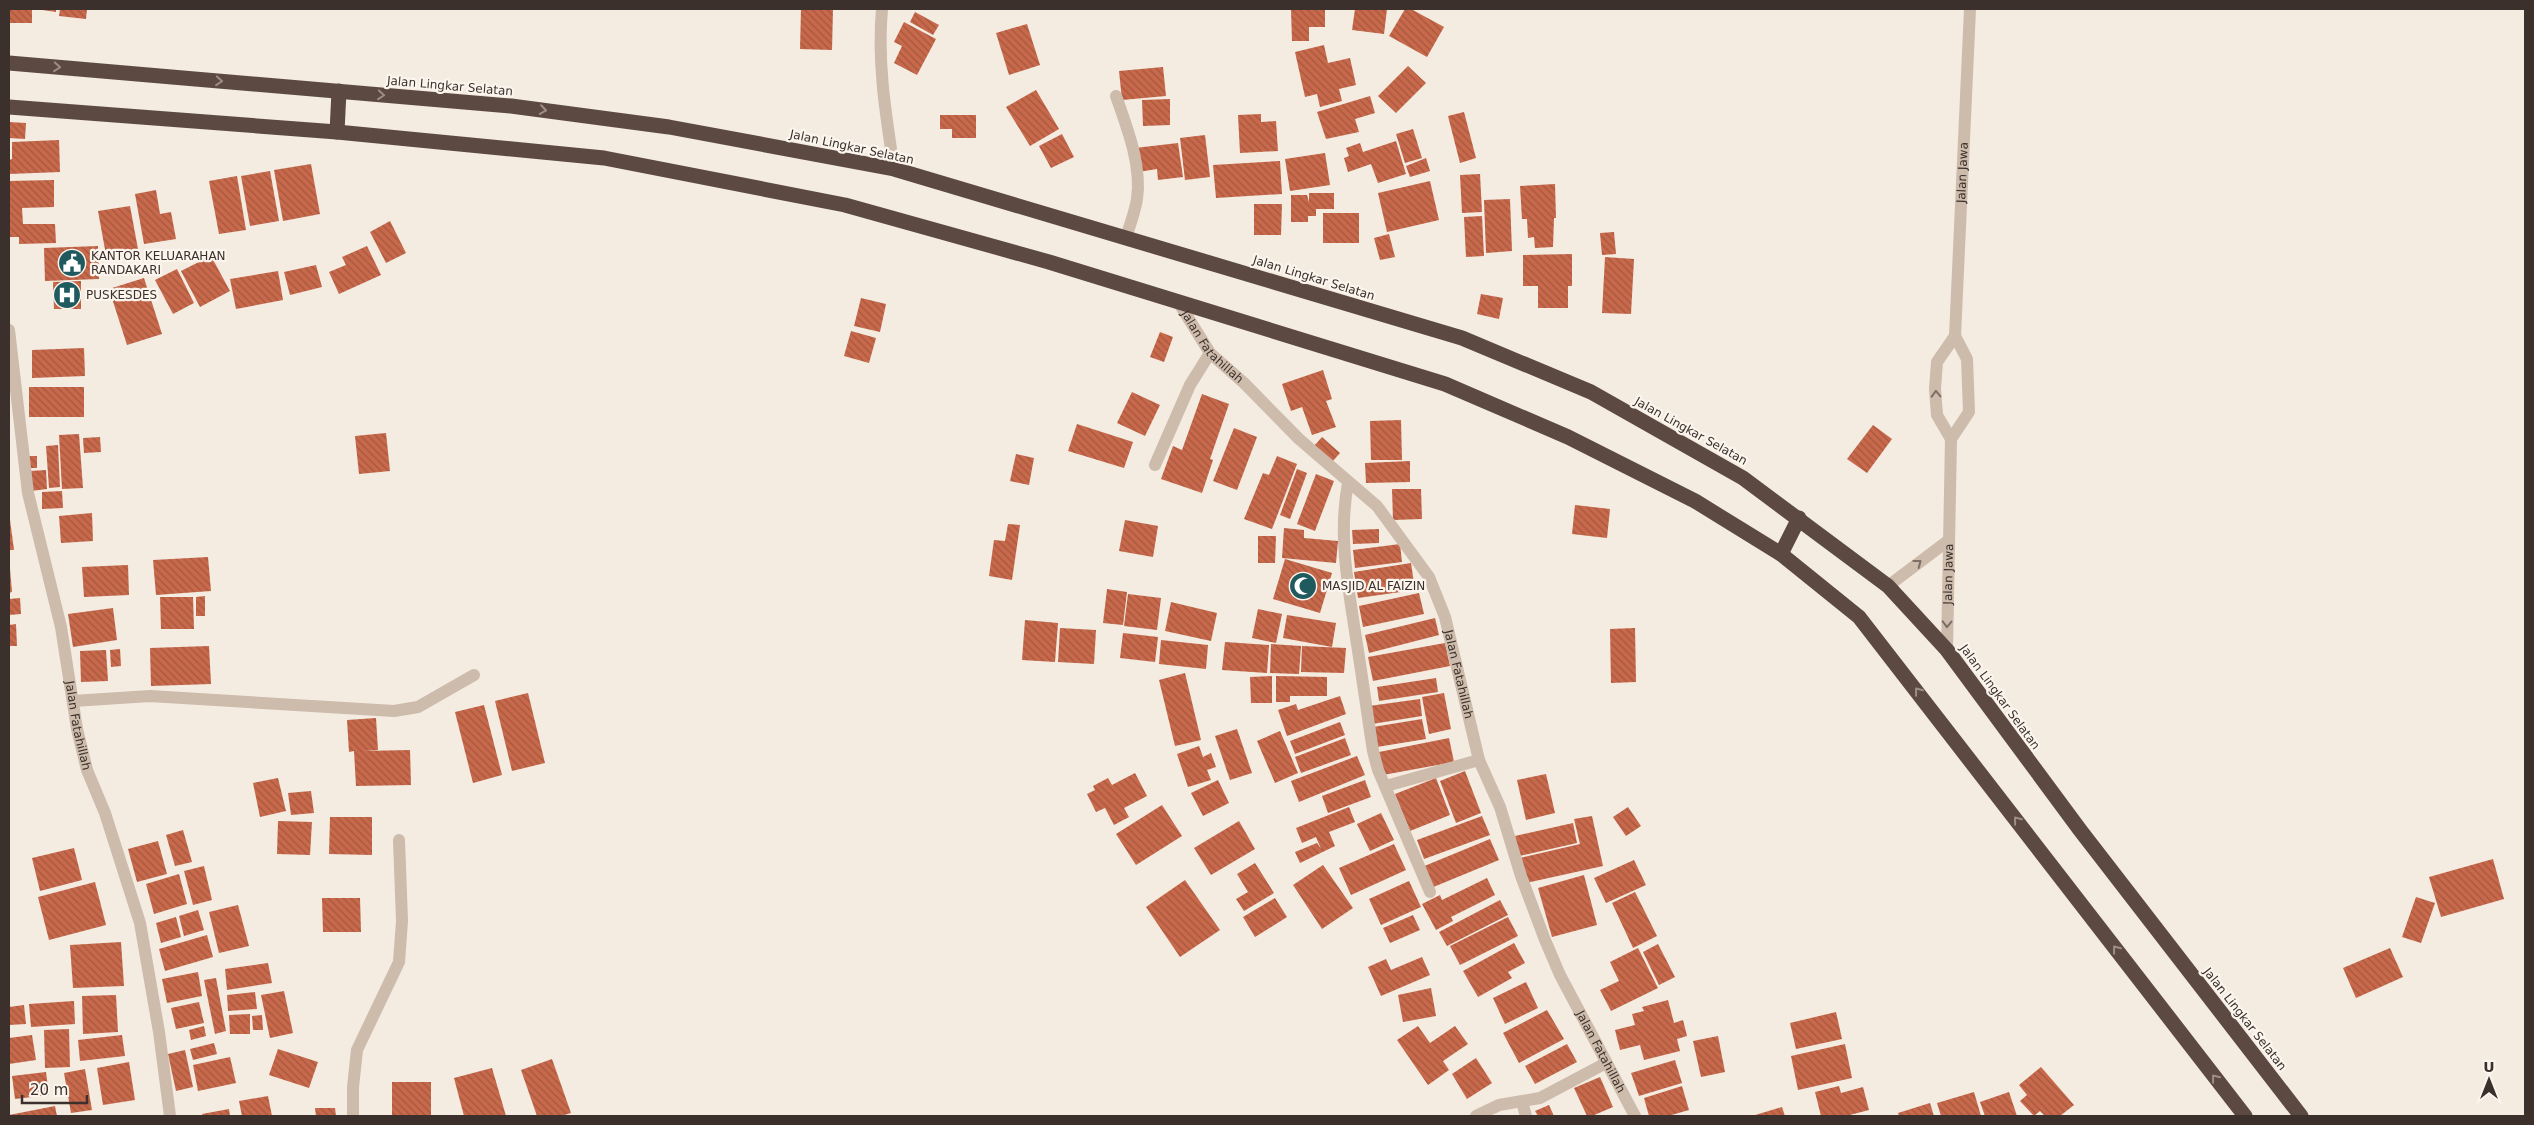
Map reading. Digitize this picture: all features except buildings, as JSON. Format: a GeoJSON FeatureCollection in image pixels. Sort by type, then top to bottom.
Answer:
{"type":"FeatureCollection","features":[{"type":"Feature","properties":{"kind":"highway","name":"Jalan Lingkar Selatan"},"geometry":{"type":"LineString","coordinates":[[9,63],[511,106],[669,127],[894,169],[1462,338],[1591,392],[1743,478],[1888,586],[1947,650],[2080,830],[2301,1116]]}},
{"type":"Feature","properties":{"kind":"highway"},"geometry":{"type":"LineString","coordinates":[[337,132],[339,91]]}},
{"type":"Feature","properties":{"kind":"highway"},"geometry":{"type":"LineString","coordinates":[[9,107],[337,132],[604,158],[845,205],[1177,300],[1446,384],[1577,441],[1695,501],[1781,554],[1859,617],[2245,1116]]}},
{"type":"Feature","properties":{"kind":"highway"},"geometry":{"type":"LineString","coordinates":[[1781,554],[1799,518]]}},
{"type":"Feature","properties":{"kind":"street"},"geometry":{"type":"LineString","coordinates":[[882,9],[879,38],[881,71],[894,169]]}},
{"type":"Feature","properties":{"kind":"street","name":"Jalan Jawa"},"geometry":{"type":"LineString","coordinates":[[1955,336],[1970,9]]}},
{"type":"Feature","properties":{"kind":"street"},"geometry":{"type":"LineString","coordinates":[[1116,96],[1131,145],[1138,188],[1136,207],[1126,237]]}},
{"type":"Feature","properties":{"kind":"street","name":"Jalan Fatahillah"},"geometry":{"type":"LineString","coordinates":[[1177,300],[1210,353],[1382,513],[1429,577],[1439,596],[1457,660],[1479,760],[1500,807],[1518,868],[1545,940],[1560,975],[1634,1116]]}},
{"type":"Feature","properties":{"kind":"street","name":"Jalan Fatahillah"},"geometry":{"type":"LineString","coordinates":[[9,330],[28,493],[62,627],[77,730],[87,770],[105,813],[140,923],[159,1032],[170,1116]]}},
{"type":"Feature","properties":{"kind":"street"},"geometry":{"type":"LineString","coordinates":[[1955,336],[1967,359],[1969,412],[1951,438],[1937,415],[1935,389],[1937,362],[1955,336]]}},
{"type":"Feature","properties":{"kind":"street"},"geometry":{"type":"LineString","coordinates":[[1155,465],[1190,385],[1210,353]]}},
{"type":"Feature","properties":{"kind":"street","name":"Jalan Jawa"},"geometry":{"type":"LineString","coordinates":[[1947,650],[1951,438]]}},
{"type":"Feature","properties":{"kind":"street"},"geometry":{"type":"LineString","coordinates":[[1348,483],[1342,519],[1350,600],[1372,751],[1430,892]]}},
{"type":"Feature","properties":{"kind":"street"},"geometry":{"type":"LineString","coordinates":[[1888,586],[1949,540]]}},
{"type":"Feature","properties":{"kind":"street"},"geometry":{"type":"LineString","coordinates":[[73,702],[150,696],[394,711],[418,707],[474,675]]}},
{"type":"Feature","properties":{"kind":"street"},"geometry":{"type":"LineString","coordinates":[[1386,786],[1479,760]]}},
{"type":"Feature","properties":{"kind":"street"},"geometry":{"type":"LineString","coordinates":[[353,1116],[354,1069],[357,1050],[399,962],[402,921],[399,840]]}},
{"type":"Feature","properties":{"kind":"street"},"geometry":{"type":"LineString","coordinates":[[1476,1116],[1499,1105],[1540,1098],[1606,1063]]}},
{"type":"Feature","properties":{"kind":"street"},"geometry":{"type":"LineString","coordinates":[[1522,1102],[1526,1116]]}},
{"type":"Feature","properties":{"kind":"place","name":"KANTOR KELUARAHAN RANDAKARI"},"geometry":{"type":"Point","coordinates":[72,263]}},
{"type":"Feature","properties":{"kind":"place","name":"PUSKESDES"},"geometry":{"type":"Point","coordinates":[67,295]}},
{"type":"Feature","properties":{"kind":"place","name":"MASJID AL FAIZIN"},"geometry":{"type":"Point","coordinates":[1303,586]}}]}
